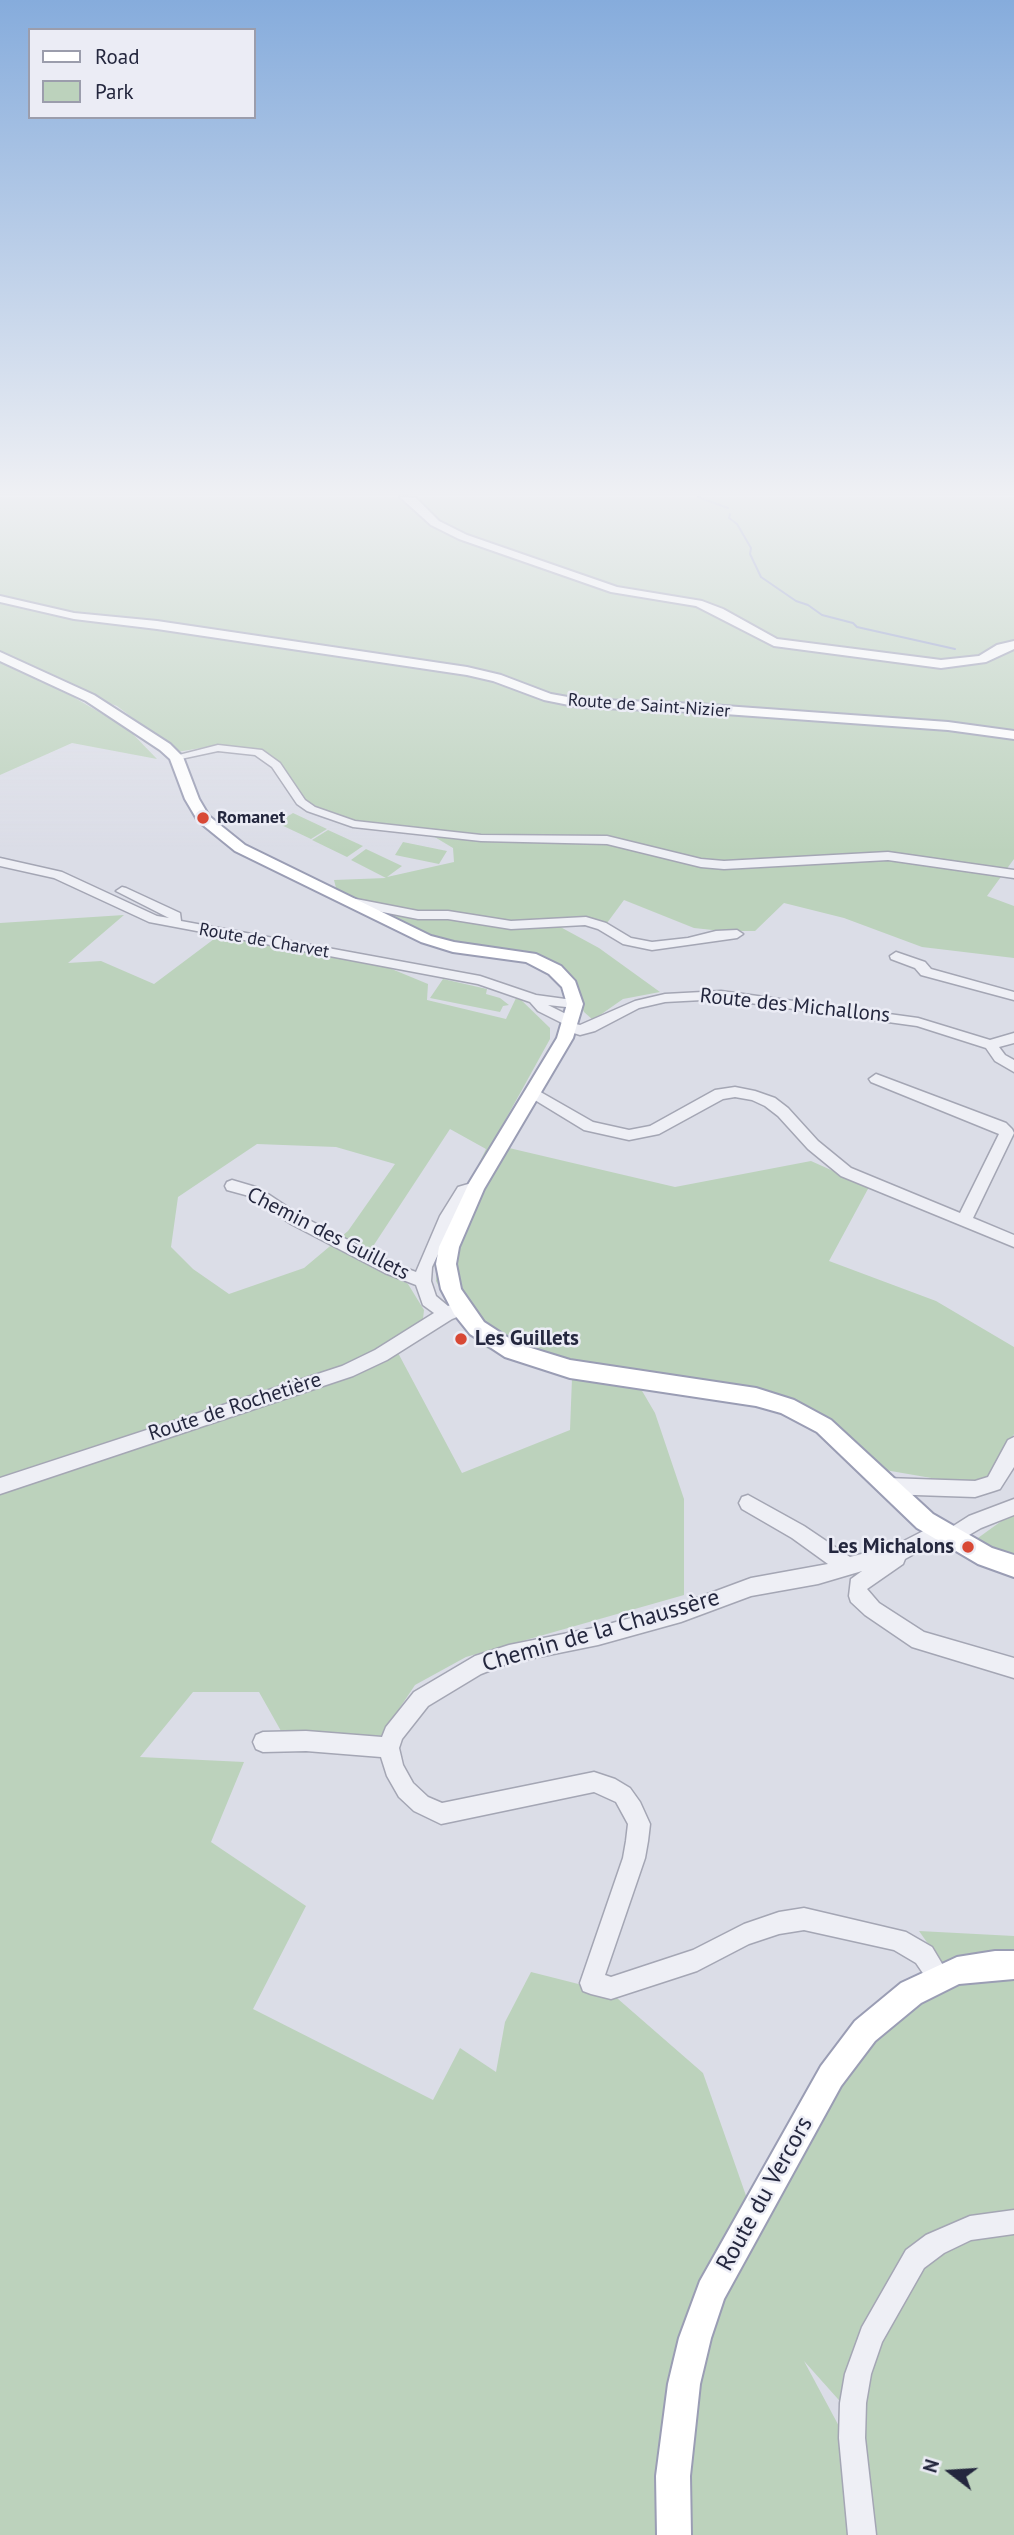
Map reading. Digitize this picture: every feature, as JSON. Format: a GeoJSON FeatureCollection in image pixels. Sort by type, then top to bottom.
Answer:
{"type":"FeatureCollection","features":[{"type":"Feature","properties":{"kind":"main road","name":"Route de Saint-Nizier"},"geometry":{"type":"LineString","coordinates":[[74,615],[467,671],[579,704],[698,708],[948,726],[1014,735]]}},
{"type":"Feature","properties":{"kind":"main road"},"geometry":{"type":"LineString","coordinates":[[727,615],[774,642],[941,664],[982,659],[1001,648],[1014,645]]}},
{"type":"Feature","properties":{"kind":"main road"},"geometry":{"type":"LineString","coordinates":[[0,656],[90,698],[176,757],[199,812],[229,841],[435,942],[522,956],[543,964],[565,979],[575,1004],[570,1024],[532,1094],[475,1188],[453,1235],[447,1256],[454,1311],[492,1340],[548,1363],[615,1377],[756,1397],[787,1406],[824,1426],[886,1486],[944,1535],[986,1557],[1014,1566]]}},
{"type":"Feature","properties":{"kind":"main road","name":"Route du Vercors"},"geometry":{"type":"LineString","coordinates":[[674,2535],[673,2476],[684,2384],[710,2292],[816,2102],[847,2052],[885,2011],[939,1977],[976,1968],[1014,1965]]}},
{"type":"Feature","properties":{"kind":"street"},"geometry":{"type":"LineString","coordinates":[[176,757],[218,748],[258,752],[276,765],[301,802],[311,810],[353,824],[481,838],[607,840],[701,863],[724,865],[888,856],[1014,874]]}},
{"type":"Feature","properties":{"kind":"street","name":"Route de Charvet"},"geometry":{"type":"LineString","coordinates":[[0,862],[58,875],[153,919],[480,980],[535,999],[575,1004]]}},
{"type":"Feature","properties":{"kind":"street"},"geometry":{"type":"LineString","coordinates":[[122,891],[176,916],[174,924]]}},
{"type":"Feature","properties":{"kind":"street"},"geometry":{"type":"LineString","coordinates":[[349,902],[418,915],[448,915],[510,925],[586,921],[602,926],[627,940],[652,946],[688,942],[716,934],[737,934]]}},
{"type":"Feature","properties":{"kind":"street"},"geometry":{"type":"LineString","coordinates":[[896,956],[920,965],[926,972],[1014,996]]}},
{"type":"Feature","properties":{"kind":"street","name":"Route des Michallons"},"geometry":{"type":"LineString","coordinates":[[570,1024],[580,1030],[590,1028],[642,1003],[704,994],[885,1015],[918,1022],[991,1045],[999,1058],[1014,1067]]}},
{"type":"Feature","properties":{"kind":"street","name":"Route de Charvet"},"geometry":{"type":"LineString","coordinates":[[535,999],[543,1008],[570,1024]]}},
{"type":"Feature","properties":{"kind":"street"},"geometry":{"type":"LineString","coordinates":[[991,1045],[1003,1039],[1014,1038]]}},
{"type":"Feature","properties":{"kind":"street"},"geometry":{"type":"LineString","coordinates":[[876,1079],[1001,1127],[1007,1133],[964,1220]]}},
{"type":"Feature","properties":{"kind":"street"},"geometry":{"type":"LineString","coordinates":[[532,1094],[589,1126],[629,1135],[654,1130],[720,1094],[742,1093],[755,1096],[770,1102],[783,1112],[813,1145],[846,1172],[1014,1241]]}},
{"type":"Feature","properties":{"kind":"street","name":"Chemin des Guillets"},"geometry":{"type":"LineString","coordinates":[[232,1186],[254,1192],[296,1220],[391,1269],[423,1281]]}},
{"type":"Feature","properties":{"kind":"street"},"geometry":{"type":"LineString","coordinates":[[454,1311],[429,1300],[423,1281],[428,1254],[448,1216],[463,1191],[475,1188]]}},
{"type":"Feature","properties":{"kind":"street","name":"Route de Rochetière"},"geometry":{"type":"LineString","coordinates":[[0,1486],[348,1371],[381,1355],[454,1311]]}},
{"type":"Feature","properties":{"kind":"street"},"geometry":{"type":"LineString","coordinates":[[886,1486],[975,1489],[993,1483],[1008,1461],[1014,1445]]}},
{"type":"Feature","properties":{"kind":"street"},"geometry":{"type":"LineString","coordinates":[[748,1503],[798,1532],[848,1567]]}},
{"type":"Feature","properties":{"kind":"street"},"geometry":{"type":"LineString","coordinates":[[944,1535],[1014,1507]]}},
{"type":"Feature","properties":{"kind":"street","name":"Chemin de la Chaussère"},"geometry":{"type":"LineString","coordinates":[[389,1748],[393,1734],[421,1699],[475,1666],[509,1654],[598,1636],[681,1613],[751,1587],[785,1583],[848,1567],[900,1552],[944,1535]]}},
{"type":"Feature","properties":{"kind":"street"},"geometry":{"type":"LineString","coordinates":[[900,1552],[858,1585],[858,1596],[872,1609],[919,1640],[1014,1668]]}},
{"type":"Feature","properties":{"kind":"street"},"geometry":{"type":"LineString","coordinates":[[263,1742],[306,1741],[389,1748],[394,1769],[406,1790],[421,1804],[441,1814],[594,1782],[608,1786],[623,1796],[633,1809],[639,1824],[636,1850],[591,1983],[611,1988],[697,1960],[744,1935],[779,1923],[804,1919],[898,1940],[924,1955],[939,1977]]}},
{"type":"Feature","properties":{"kind":"street"},"geometry":{"type":"LineString","coordinates":[[862,2535],[852,2438],[853,2403],[858,2374],[871,2336],[915,2259],[935,2244],[970,2228],[1014,2222]]}},
{"type":"Feature","properties":{"kind":"green space"},"geometry":{"type":"Polygon","coordinates":[[[0,615],[1014,615],[1014,859],[987,896],[1014,906],[1014,958],[922,947],[844,918],[784,903],[755,931],[722,931],[694,928],[624,900],[607,923],[553,923],[599,948],[660,992],[623,999],[593,1020],[584,1012],[563,969],[526,951],[448,940],[340,904],[334,880],[386,878],[351,860],[366,849],[402,866],[387,877],[454,862],[453,848],[433,836],[496,837],[353,820],[322,812],[304,800],[270,756],[247,748],[213,746],[177,752],[117,706],[46,681],[128,729],[157,759],[72,743],[0,775],[0,615]]]}},
{"type":"Feature","properties":{"kind":"green space"},"geometry":{"type":"Polygon","coordinates":[[[293,813],[327,829],[311,839],[277,823],[293,813]]]}},
{"type":"Feature","properties":{"kind":"green space"},"geometry":{"type":"Polygon","coordinates":[[[328,830],[363,846],[347,857],[312,840],[328,830]]]}},
{"type":"Feature","properties":{"kind":"green space"},"geometry":{"type":"Polygon","coordinates":[[[403,842],[447,851],[439,864],[395,855],[403,842]]]}},
{"type":"Feature","properties":{"kind":"green space"},"geometry":{"type":"Polygon","coordinates":[[[124,915],[68,963],[101,961],[154,984],[218,936],[382,965],[428,984],[427,1000],[506,1019],[517,996],[550,1028],[550,1039],[492,1144],[675,1187],[811,1161],[869,1187],[829,1261],[936,1301],[1014,1347],[1014,1434],[991,1476],[966,1484],[885,1470],[814,1410],[755,1389],[631,1372],[655,1413],[684,1499],[684,1595],[466,1657],[415,1685],[381,1736],[281,1731],[259,1692],[193,1692],[140,1757],[244,1762],[211,1842],[306,1906],[253,2009],[433,2100],[460,2048],[496,2072],[505,2022],[531,1972],[610,1992],[703,2073],[757,2227],[839,2085],[887,2029],[953,1979],[919,1931],[1014,1936],[1014,2535],[866,2535],[854,2417],[804,2361],[841,2430],[856,2535],[0,2535],[0,923],[124,915]],[[450,1129],[366,1257],[408,1284],[424,1310],[423,1319],[397,1341],[397,1351],[462,1473],[570,1430],[572,1378],[486,1348],[454,1316],[436,1281],[438,1249],[486,1149],[450,1129]],[[257,1144],[178,1197],[171,1247],[193,1269],[229,1294],[304,1268],[348,1231],[395,1164],[336,1147],[257,1144]]]}},
{"type":"Feature","properties":{"kind":"green space"},"geometry":{"type":"Polygon","coordinates":[[[443,979],[487,989],[486,994],[500,998],[509,1005],[503,1006],[500,1012],[430,998],[443,979]]]}},
{"type":"Feature","properties":{"kind":"green space"},"geometry":{"type":"Polygon","coordinates":[[[1014,1513],[1014,1555],[971,1543],[1007,1517],[1014,1513]]]}},
{"type":"Feature","properties":{"kind":"waterway"},"geometry":{"type":"LineString","coordinates":[[823,615],[853,623],[857,627],[955,649]]}},
{"type":"Feature","properties":{"kind":"place","name":"Romanet"},"geometry":{"type":"Point","coordinates":[203,818]}},
{"type":"Feature","properties":{"kind":"place","name":"Les Guillets"},"geometry":{"type":"Point","coordinates":[461,1339]}},
{"type":"Feature","properties":{"kind":"place","name":"Les Michalons"},"geometry":{"type":"Point","coordinates":[968,1547]}}]}
